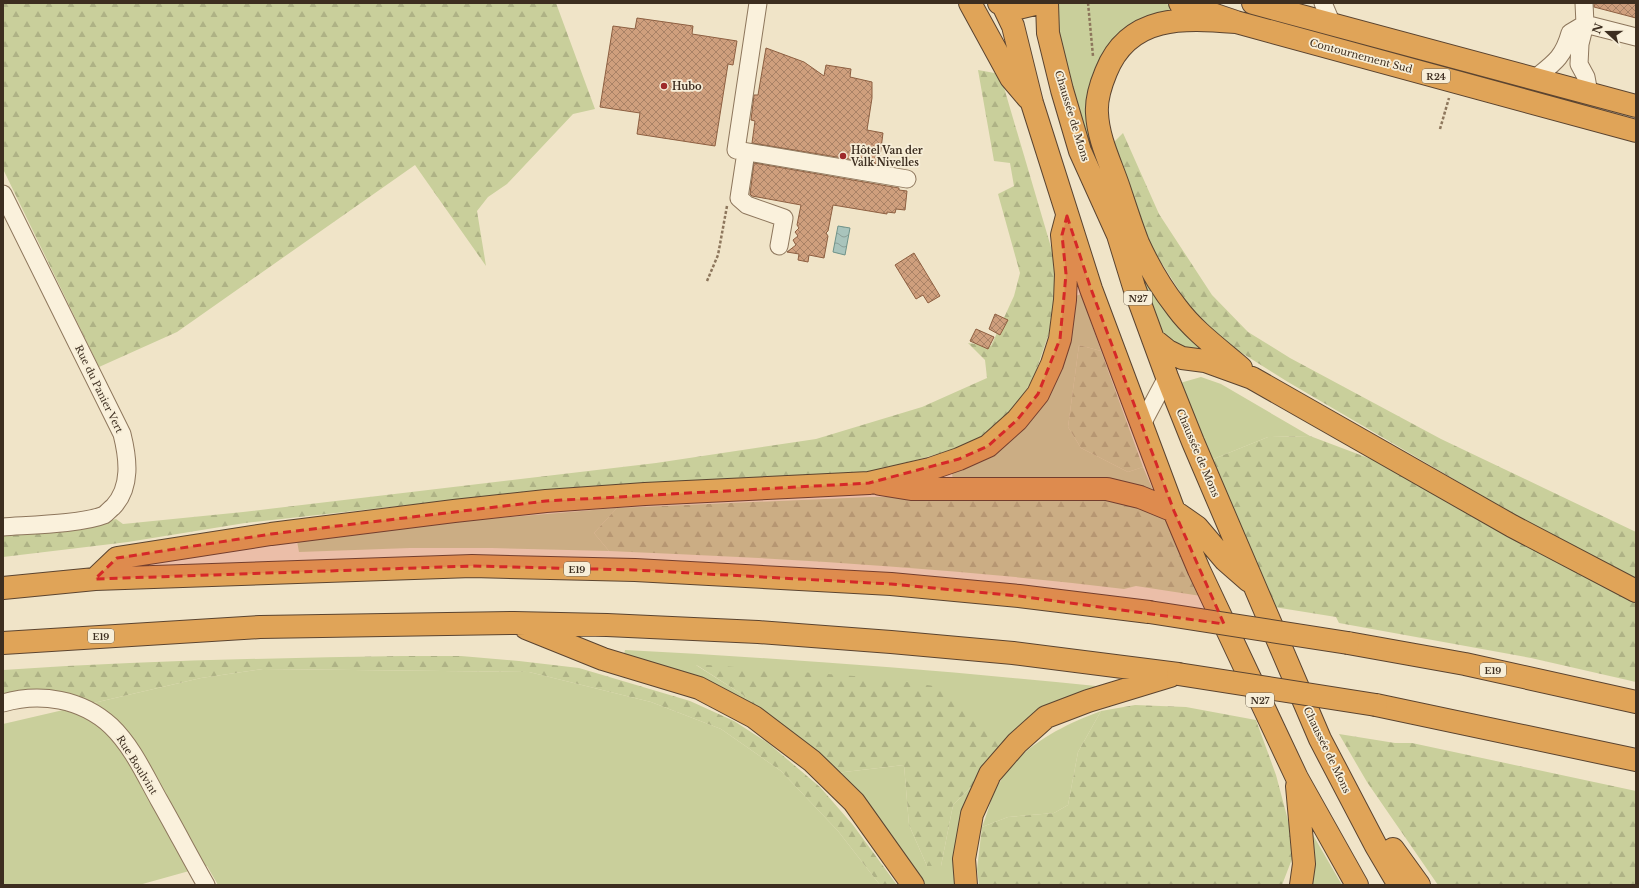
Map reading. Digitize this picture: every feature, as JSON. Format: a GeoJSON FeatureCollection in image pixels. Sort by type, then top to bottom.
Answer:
{"type":"FeatureCollection","features":[{"type":"Feature","properties":{"kind":"highway"},"geometry":{"type":"LineString","coordinates":[[970,3],[1011,78],[1032,103]]}},
{"type":"Feature","properties":{"kind":"highway"},"geometry":{"type":"LineString","coordinates":[[1001,4],[1018,8],[1039,3]]}},
{"type":"Feature","properties":{"kind":"highway","name":"Chaussée de Mons"},"geometry":{"type":"LineString","coordinates":[[1047,3],[1048,33],[1078,144],[1118,235],[1167,377],[1254,586],[1320,739],[1351,799],[1400,885]]}},
{"type":"Feature","properties":{"kind":"highway","name":"Contournement Sud"},"geometry":{"type":"LineString","coordinates":[[1180,3],[1236,22],[1636,130]]}},
{"type":"Feature","properties":{"kind":"highway","name":"R24"},"geometry":{"type":"LineString","coordinates":[[1253,3],[1298,8],[1332,24],[1636,106]]}},
{"type":"Feature","properties":{"kind":"highway","name":"N27"},"geometry":{"type":"LineString","coordinates":[[1001,4],[1013,26],[1032,103],[1091,289],[1174,511],[1199,570],[1297,778],[1357,885]]}},
{"type":"Feature","properties":{"kind":"highway"},"geometry":{"type":"LineString","coordinates":[[1236,22],[1199,19],[1164,22],[1146,28],[1126,42],[1110,61],[1100,87],[1097,112],[1102,138],[1138,243],[1157,277],[1177,309],[1196,329],[1252,378]]}},
{"type":"Feature","properties":{"kind":"highway"},"geometry":{"type":"LineString","coordinates":[[95,579],[117,558],[271,534],[546,501],[646,494],[869,483],[930,469],[960,460],[988,446],[1017,420],[1038,394],[1052,364],[1060,339],[1066,281],[1062,235],[1067,216]]}},
{"type":"Feature","properties":{"kind":"highway"},"geometry":{"type":"LineString","coordinates":[[1153,339],[1168,351],[1182,358],[1205,361],[1252,378],[1512,526],[1636,591]]}},
{"type":"Feature","properties":{"kind":"highway"},"geometry":{"type":"LineString","coordinates":[[869,483],[911,489],[1107,489],[1140,497],[1174,511],[1197,527],[1225,560],[1254,586]]}},
{"type":"Feature","properties":{"kind":"highway","name":"E19"},"geometry":{"type":"LineString","coordinates":[[3,588],[95,579],[472,566],[635,570],[891,584],[1019,596],[1149,612],[1348,643],[1465,664],[1636,702]]}},
{"type":"Feature","properties":{"kind":"highway"},"geometry":{"type":"LineString","coordinates":[[514,623],[603,659],[698,688],[754,717],[812,761],[854,802],[913,885]]}},
{"type":"Feature","properties":{"kind":"highway","name":"E19"},"geometry":{"type":"LineString","coordinates":[[3,643],[260,627],[514,623],[607,625],[765,632],[1013,653],[1178,674],[1376,705],[1636,760]]}},
{"type":"Feature","properties":{"kind":"highway"},"geometry":{"type":"LineString","coordinates":[[966,885],[964,859],[972,814],[990,774],[1017,743],[1046,717],[1088,701],[1178,674]]}},
{"type":"Feature","properties":{"kind":"highway"},"geometry":{"type":"LineString","coordinates":[[1297,778],[1304,864],[1301,885]]}},
{"type":"Feature","properties":{"kind":"highway"},"geometry":{"type":"LineString","coordinates":[[1351,799],[1376,826],[1419,885]]}},
{"type":"Feature","properties":{"kind":"street"},"geometry":{"type":"LineString","coordinates":[[758,3],[736,150],[907,178]]}},
{"type":"Feature","properties":{"kind":"street"},"geometry":{"type":"LineString","coordinates":[[1323,3],[1332,24]]}},
{"type":"Feature","properties":{"kind":"street"},"geometry":{"type":"LineString","coordinates":[[1584,3],[1585,24],[1580,44],[1579,64],[1586,77],[1589,93]]}},
{"type":"Feature","properties":{"kind":"street"},"geometry":{"type":"LineString","coordinates":[[1534,79],[1559,59],[1566,46],[1570,33],[1585,24],[1636,37]]}},
{"type":"Feature","properties":{"kind":"street"},"geometry":{"type":"LineString","coordinates":[[746,152],[738,198],[747,205],[784,218],[779,246]]}},
{"type":"Feature","properties":{"kind":"street","name":"Rue du Panier Vert"},"geometry":{"type":"LineString","coordinates":[[3,194],[122,434],[126,452],[127,481],[120,500],[105,515],[81,520],[3,527]]}},
{"type":"Feature","properties":{"kind":"street"},"geometry":{"type":"LineString","coordinates":[[1142,426],[1167,377]]}},
{"type":"Feature","properties":{"kind":"street","name":"Rue Boulvint"},"geometry":{"type":"LineString","coordinates":[[3,703],[33,697],[62,701],[82,707],[110,726],[137,762],[206,885]]}},
{"type":"Feature","properties":{"kind":"path"},"geometry":{"type":"LineString","coordinates":[[1440,129],[1454,81]]}},
{"type":"Feature","properties":{"kind":"path"},"geometry":{"type":"LineString","coordinates":[[707,280],[718,255],[727,202]]}},
{"type":"Feature","properties":{"kind":"highlighted area"},"geometry":{"type":"Polygon","coordinates":[[[1067,216],[1091,289],[1174,511],[1224,624],[1019,596],[891,584],[635,570],[472,566],[95,579],[117,558],[271,534],[546,501],[869,483],[959,459],[988,446],[1017,420],[1038,394],[1060,339],[1066,274],[1062,235],[1067,216]]]}},
{"type":"Feature","properties":{"kind":"green space"},"geometry":{"type":"Polygon","coordinates":[[[3,3],[556,3],[595,109],[573,114],[507,184],[488,197],[477,211],[486,266],[415,165],[177,332],[99,367],[3,169],[3,3]]]}},
{"type":"Feature","properties":{"kind":"green space"},"geometry":{"type":"Polygon","coordinates":[[[1059,3],[1163,3],[1187,10],[1157,18],[1097,77],[1128,230],[1212,351],[1186,354],[1158,331],[1087,141],[1065,70],[1056,10],[1059,3]]]}},
{"type":"Feature","properties":{"kind":"green space"},"geometry":{"type":"Polygon","coordinates":[[[978,70],[1000,74],[1053,254],[1055,291],[1049,333],[1034,377],[1015,408],[985,436],[962,447],[881,470],[833,476],[645,483],[545,490],[245,523],[128,542],[3,557],[3,533],[90,526],[116,519],[123,524],[243,512],[656,463],[816,439],[922,407],[987,378],[985,360],[968,343],[991,346],[1014,296],[1020,273],[998,194],[1014,186],[1010,163],[994,161],[978,70]]]}},
{"type":"Feature","properties":{"kind":"green space"},"geometry":{"type":"Polygon","coordinates":[[[1123,133],[1159,214],[1212,295],[1248,332],[1290,358],[1441,439],[1636,532],[1636,581],[1510,512],[1288,382],[1226,343],[1187,303],[1154,251],[1130,196],[1111,145],[1123,133]]]}},
{"type":"Feature","properties":{"kind":"green space"},"geometry":{"type":"Polygon","coordinates":[[[1081,294],[1101,351],[1079,345],[1068,427],[1081,448],[1128,472],[1143,467],[1153,490],[1148,494],[953,482],[952,473],[1001,448],[1076,296],[1081,294]]]}},
{"type":"Feature","properties":{"kind":"green space"},"geometry":{"type":"Polygon","coordinates":[[[1079,345],[1101,351],[1143,467],[1128,472],[1081,448],[1068,427],[1079,345]]]}},
{"type":"Feature","properties":{"kind":"green space"},"geometry":{"type":"Polygon","coordinates":[[[1201,377],[1221,384],[1310,436],[1268,437],[1211,460],[1180,383],[1201,377]]]}},
{"type":"Feature","properties":{"kind":"green space"},"geometry":{"type":"Polygon","coordinates":[[[1310,436],[1371,459],[1636,599],[1636,682],[1531,658],[1339,623],[1336,617],[1274,607],[1211,460],[1268,437],[1310,436]]]}},
{"type":"Feature","properties":{"kind":"green space"},"geometry":{"type":"Polygon","coordinates":[[[870,497],[1113,497],[1166,514],[1201,596],[1136,586],[1124,589],[995,575],[866,565],[609,551],[594,533],[617,508],[870,497]]]}},
{"type":"Feature","properties":{"kind":"green space"},"geometry":{"type":"Polygon","coordinates":[[[617,508],[594,533],[609,551],[492,548],[410,548],[299,552],[297,541],[417,525],[617,508]]]}},
{"type":"Feature","properties":{"kind":"green space"},"geometry":{"type":"Polygon","coordinates":[[[625,650],[860,665],[1096,686],[1091,693],[1001,747],[696,665],[743,695],[759,714],[623,658],[625,650]]]}},
{"type":"Feature","properties":{"kind":"green space"},"geometry":{"type":"Polygon","coordinates":[[[461,656],[579,668],[690,701],[734,721],[768,743],[820,787],[853,825],[897,885],[880,885],[838,831],[781,771],[721,729],[651,702],[529,672],[263,669],[201,678],[89,704],[3,699],[3,670],[202,660],[461,656]]]}},
{"type":"Feature","properties":{"kind":"green space"},"geometry":{"type":"Polygon","coordinates":[[[695,664],[880,678],[941,687],[984,720],[1001,747],[977,781],[953,805],[941,866],[927,866],[909,825],[904,765],[836,773],[759,714],[743,695],[695,664]]]}},
{"type":"Feature","properties":{"kind":"green space"},"geometry":{"type":"Polygon","coordinates":[[[263,669],[529,672],[651,702],[721,729],[781,771],[838,831],[880,885],[218,885],[207,866],[139,885],[3,885],[3,724],[201,678],[263,669]]]}},
{"type":"Feature","properties":{"kind":"green space"},"geometry":{"type":"Polygon","coordinates":[[[1135,705],[1186,707],[1256,720],[1276,775],[1289,824],[1292,859],[1282,885],[979,885],[977,869],[982,827],[1008,817],[1054,813],[1068,805],[1078,752],[1101,711],[1135,705]]]}},
{"type":"Feature","properties":{"kind":"green space"},"geometry":{"type":"Polygon","coordinates":[[[1101,711],[1078,752],[1068,805],[1054,813],[1008,817],[982,827],[993,795],[1012,765],[1038,742],[1085,717],[1101,711]]]}},
{"type":"Feature","properties":{"kind":"green space"},"geometry":{"type":"Polygon","coordinates":[[[1339,734],[1395,743],[1412,743],[1636,791],[1636,885],[1438,885],[1367,782],[1339,734]]]}},
{"type":"Feature","properties":{"kind":"green space"},"geometry":{"type":"Polygon","coordinates":[[[904,765],[909,825],[927,866],[941,866],[953,805],[977,781],[957,885],[921,885],[836,773],[904,765]]]}},
{"type":"Feature","properties":{"kind":"green space"},"geometry":{"type":"Polygon","coordinates":[[[1313,835],[1342,885],[1309,885],[1313,835]]]}},
{"type":"Feature","properties":{"kind":"water"},"geometry":{"type":"Polygon","coordinates":[[[838,226],[850,228],[845,255],[833,252],[838,226]]]}},
{"type":"Feature","properties":{"kind":"building"},"geometry":{"type":"Polygon","coordinates":[[[1594,3],[1636,3],[1636,18],[1594,7],[1594,3]]]}},
{"type":"Feature","properties":{"kind":"building","name":"Hubo"},"geometry":{"type":"Polygon","coordinates":[[[637,18],[693,26],[692,34],[737,41],[733,65],[728,64],[715,146],[637,134],[640,113],[600,107],[613,26],[635,29],[637,18]]]}},
{"type":"Feature","properties":{"kind":"building"},"geometry":{"type":"Polygon","coordinates":[[[766,48],[804,62],[824,76],[826,65],[851,69],[850,77],[872,82],[872,98],[867,130],[883,133],[879,164],[752,143],[755,121],[751,120],[754,95],[758,95],[766,48]]]}},
{"type":"Feature","properties":{"kind":"building"},"geometry":{"type":"Polygon","coordinates":[[[754,163],[899,188],[899,190],[907,191],[905,210],[896,209],[895,213],[887,212],[887,214],[833,205],[828,231],[826,233],[828,236],[824,258],[809,255],[808,262],[798,260],[799,254],[787,252],[796,245],[793,240],[798,236],[795,232],[799,228],[797,225],[801,205],[752,196],[750,194],[754,163]]]}},
{"type":"Feature","properties":{"kind":"building"},"geometry":{"type":"Polygon","coordinates":[[[914,253],[940,296],[928,303],[923,295],[916,299],[895,265],[914,253]]]}},
{"type":"Feature","properties":{"kind":"building"},"geometry":{"type":"Polygon","coordinates":[[[995,314],[1008,320],[1000,335],[989,329],[995,314]]]}},
{"type":"Feature","properties":{"kind":"building"},"geometry":{"type":"Polygon","coordinates":[[[976,329],[994,337],[988,349],[970,341],[976,329]]]}},
{"type":"Feature","properties":{"kind":"place","name":"Hubo"},"geometry":{"type":"Point","coordinates":[664,86]}},
{"type":"Feature","properties":{"kind":"place","name":"Hôtel Van der Valk Nivelles"},"geometry":{"type":"Point","coordinates":[843,156]}}]}
